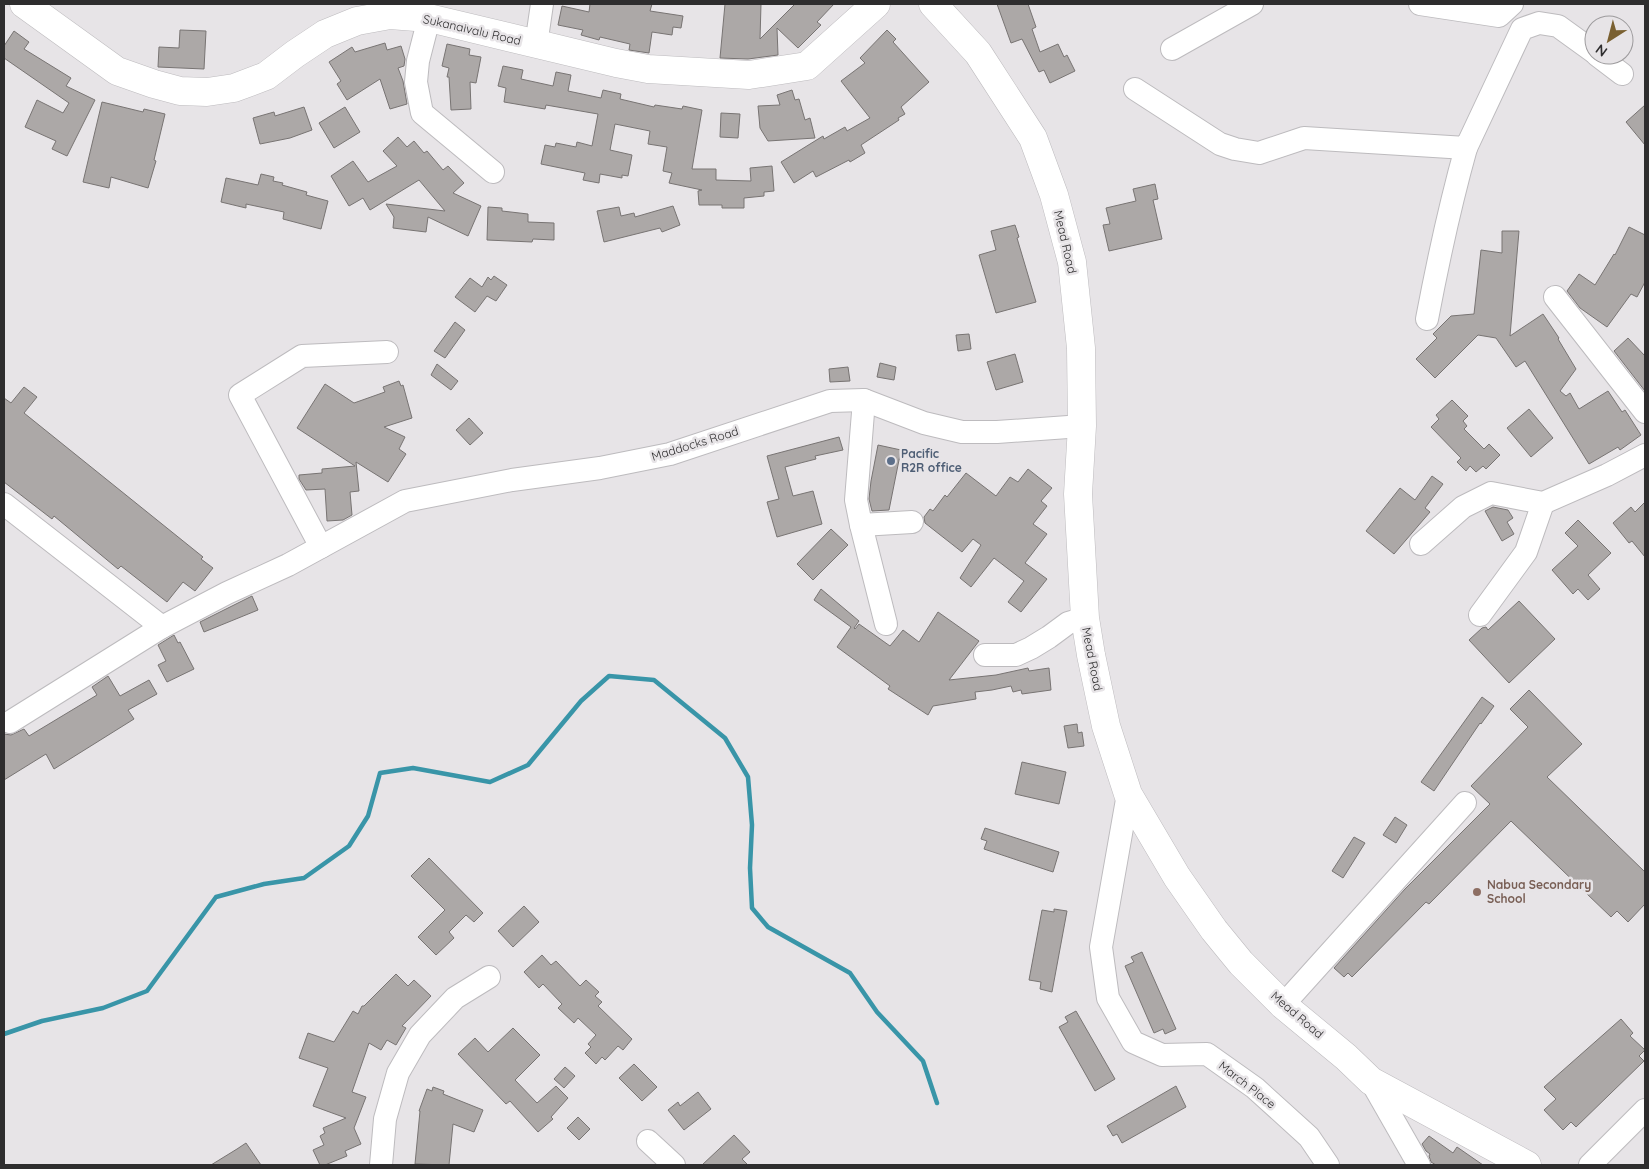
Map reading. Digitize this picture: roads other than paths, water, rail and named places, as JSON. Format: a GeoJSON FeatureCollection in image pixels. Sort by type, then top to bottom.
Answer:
{"type":"FeatureCollection","features":[{"type":"Feature","properties":{"kind":"main road","name":"Sukanaivalu Road"},"geometry":{"type":"LineString","coordinates":[[24,4],[117,71],[180,91],[207,92],[234,88],[266,76],[325,34],[357,21],[390,15],[429,18],[602,61],[648,69],[749,75],[807,66],[876,4]]}},
{"type":"Feature","properties":{"kind":"main road","name":"Mead Road"},"geometry":{"type":"LineString","coordinates":[[933,4],[978,53],[1033,138],[1054,195],[1072,262],[1081,348],[1082,426],[1078,494],[1085,618],[1106,726],[1128,794],[1177,877],[1214,930],[1283,1005],[1346,1056],[1371,1082],[1526,1165]]}},
{"type":"Feature","properties":{"kind":"street"},"geometry":{"type":"LineString","coordinates":[[536,45],[542,4]]}},
{"type":"Feature","properties":{"kind":"street"},"geometry":{"type":"LineString","coordinates":[[1172,49],[1252,4]]}},
{"type":"Feature","properties":{"kind":"street"},"geometry":{"type":"LineString","coordinates":[[1420,4],[1500,16],[1512,4]]}},
{"type":"Feature","properties":{"kind":"street"},"geometry":{"type":"LineString","coordinates":[[429,18],[418,61],[416,82],[422,113],[493,172]]}},
{"type":"Feature","properties":{"kind":"street"},"geometry":{"type":"LineString","coordinates":[[1428,319],[1438,258],[1466,148],[1522,29],[1539,23],[1558,26],[1584,45]]}},
{"type":"Feature","properties":{"kind":"street"},"geometry":{"type":"LineString","coordinates":[[1611,65],[1622,74]]}},
{"type":"Feature","properties":{"kind":"street"},"geometry":{"type":"LineString","coordinates":[[1135,89],[1220,144],[1259,154],[1304,138],[1466,148]]}},
{"type":"Feature","properties":{"kind":"street"},"geometry":{"type":"LineString","coordinates":[[1555,297],[1645,412]]}},
{"type":"Feature","properties":{"kind":"street"},"geometry":{"type":"LineString","coordinates":[[321,547],[240,395],[302,356],[387,352]]}},
{"type":"Feature","properties":{"kind":"street"},"geometry":{"type":"LineString","coordinates":[[864,400],[856,500],[886,624]]}},
{"type":"Feature","properties":{"kind":"street","name":"Maddocks Road"},"geometry":{"type":"LineString","coordinates":[[10,722],[162,627],[227,593],[288,565],[405,501],[512,480],[600,468],[670,454],[830,401],[864,400],[924,423],[962,432],[997,432],[1082,426]]}},
{"type":"Feature","properties":{"kind":"street"},"geometry":{"type":"LineString","coordinates":[[1420,544],[1464,507],[1492,493],[1543,503],[1607,475],[1645,455]]}},
{"type":"Feature","properties":{"kind":"street"},"geometry":{"type":"LineString","coordinates":[[1480,615],[1526,552],[1543,503]]}},
{"type":"Feature","properties":{"kind":"street"},"geometry":{"type":"LineString","coordinates":[[4,504],[162,627]]}},
{"type":"Feature","properties":{"kind":"street"},"geometry":{"type":"LineString","coordinates":[[862,526],[912,522]]}},
{"type":"Feature","properties":{"kind":"street"},"geometry":{"type":"LineString","coordinates":[[985,655],[1016,655],[1049,637],[1068,623],[1085,618]]}},
{"type":"Feature","properties":{"kind":"street","name":"March Place"},"geometry":{"type":"LineString","coordinates":[[1128,794],[1101,947],[1108,998],[1133,1042],[1162,1055],[1207,1054],[1255,1088],[1296,1125],[1309,1137],[1328,1165]]}},
{"type":"Feature","properties":{"kind":"street"},"geometry":{"type":"LineString","coordinates":[[1283,1005],[1465,803]]}},
{"type":"Feature","properties":{"kind":"street"},"geometry":{"type":"LineString","coordinates":[[381,1165],[385,1119],[398,1073],[420,1035],[443,1010],[455,998],[489,976]]}},
{"type":"Feature","properties":{"kind":"street"},"geometry":{"type":"LineString","coordinates":[[1371,1082],[1419,1165]]}},
{"type":"Feature","properties":{"kind":"street"},"geometry":{"type":"LineString","coordinates":[[1590,1165],[1645,1110]]}},
{"type":"Feature","properties":{"kind":"street"},"geometry":{"type":"LineString","coordinates":[[648,1141],[674,1165]]}},
{"type":"Feature","properties":{"kind":"waterway"},"geometry":{"type":"LineString","coordinates":[[4,1034],[42,1021],[103,1008],[147,991],[216,897],[264,884],[304,878],[349,846],[368,816],[380,773],[413,768],[490,782],[528,765],[581,701],[609,676],[654,680],[725,738],[748,777],[752,825],[750,868],[752,908],[768,927],[850,973],[877,1012],[923,1061],[937,1103]]}},
{"type":"Feature","properties":{"kind":"place","name":"Pacific R2R office"},"geometry":{"type":"Point","coordinates":[891,461]}},
{"type":"Feature","properties":{"kind":"place","name":"Nabua Secondary School"},"geometry":{"type":"Point","coordinates":[1477,892]}}]}
